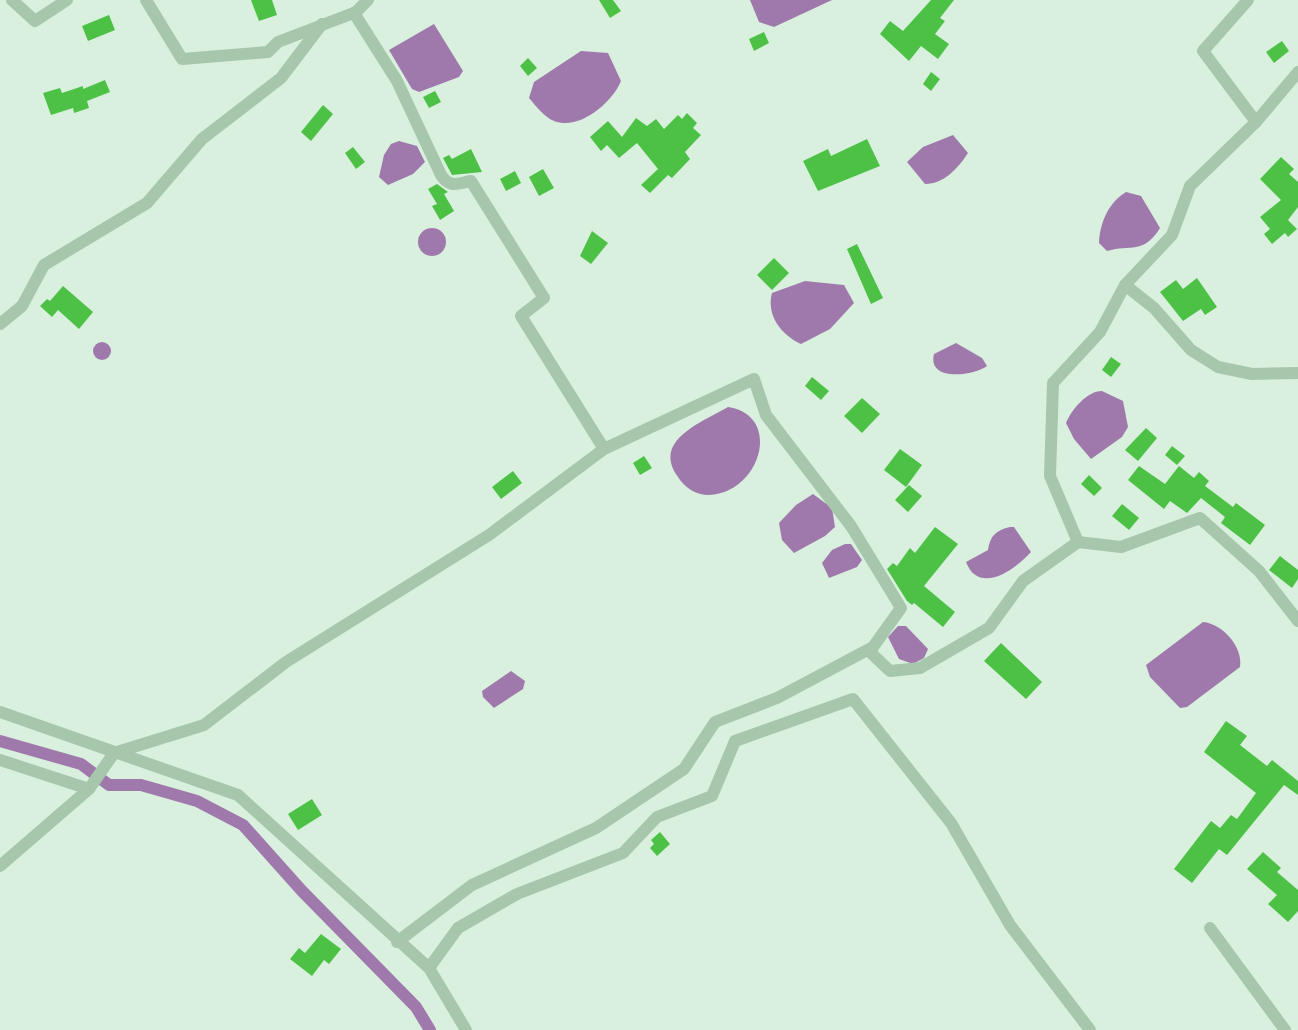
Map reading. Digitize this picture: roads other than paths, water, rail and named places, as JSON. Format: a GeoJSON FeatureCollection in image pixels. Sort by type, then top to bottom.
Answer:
{"type":"FeatureCollection","features":[{"type":"Feature","properties":{"kind":"street"},"geometry":{"type":"LineString","coordinates":[[12,0],[35,21],[67,0]]}},
{"type":"Feature","properties":{"kind":"street"},"geometry":{"type":"LineString","coordinates":[[146,0],[183,59],[268,52],[278,42],[354,13],[368,0]]}},
{"type":"Feature","properties":{"kind":"street"},"geometry":{"type":"LineString","coordinates":[[1248,0],[1203,51],[1256,122]]}},
{"type":"Feature","properties":{"kind":"street"},"geometry":{"type":"LineString","coordinates":[[354,13],[397,80],[440,174],[446,183],[454,186],[471,181],[544,298],[521,316],[604,449]]}},
{"type":"Feature","properties":{"kind":"street"},"geometry":{"type":"LineString","coordinates":[[0,324],[22,306],[44,265],[147,203],[202,139],[281,78],[323,24]]}},
{"type":"Feature","properties":{"kind":"street"},"geometry":{"type":"LineString","coordinates":[[1078,542],[1050,475],[1054,383],[1100,332],[1125,285],[1172,235],[1189,186],[1256,122],[1298,72]]}},
{"type":"Feature","properties":{"kind":"street"},"geometry":{"type":"LineString","coordinates":[[1125,285],[1154,308],[1191,349],[1218,367],[1252,373],[1298,373]]}},
{"type":"Feature","properties":{"kind":"street"},"geometry":{"type":"LineString","coordinates":[[0,866],[91,786],[114,753],[204,725],[286,662],[489,535],[604,449],[754,379],[766,415],[851,526],[901,608],[870,652],[890,671],[920,668],[989,628],[1023,581],[1078,542],[1121,547],[1200,518],[1259,571],[1298,621]]}},
{"type":"Feature","properties":{"kind":"street"},"geometry":{"type":"LineString","coordinates":[[397,942],[472,885],[596,828],[684,769],[715,722],[777,698],[873,647]]}},
{"type":"Feature","properties":{"kind":"street"},"geometry":{"type":"LineString","coordinates":[[429,968],[458,928],[517,894],[623,853],[657,817],[712,796],[734,741],[853,699],[951,823],[1010,925],[1090,1030]]}},
{"type":"Feature","properties":{"kind":"street"},"geometry":{"type":"LineString","coordinates":[[0,712],[238,795],[397,942],[429,968],[466,1030]]}},
{"type":"Feature","properties":{"kind":"street"},"geometry":{"type":"LineString","coordinates":[[0,760],[91,786]]}},
{"type":"Feature","properties":{"kind":"street"},"geometry":{"type":"LineString","coordinates":[[1210,928],[1285,1030]]}},
{"type":"Feature","properties":{"kind":"waterway"},"geometry":{"type":"LineString","coordinates":[[0,741],[81,764],[109,785],[141,785],[197,801],[243,825],[302,891],[416,1007],[430,1030]]}}]}
